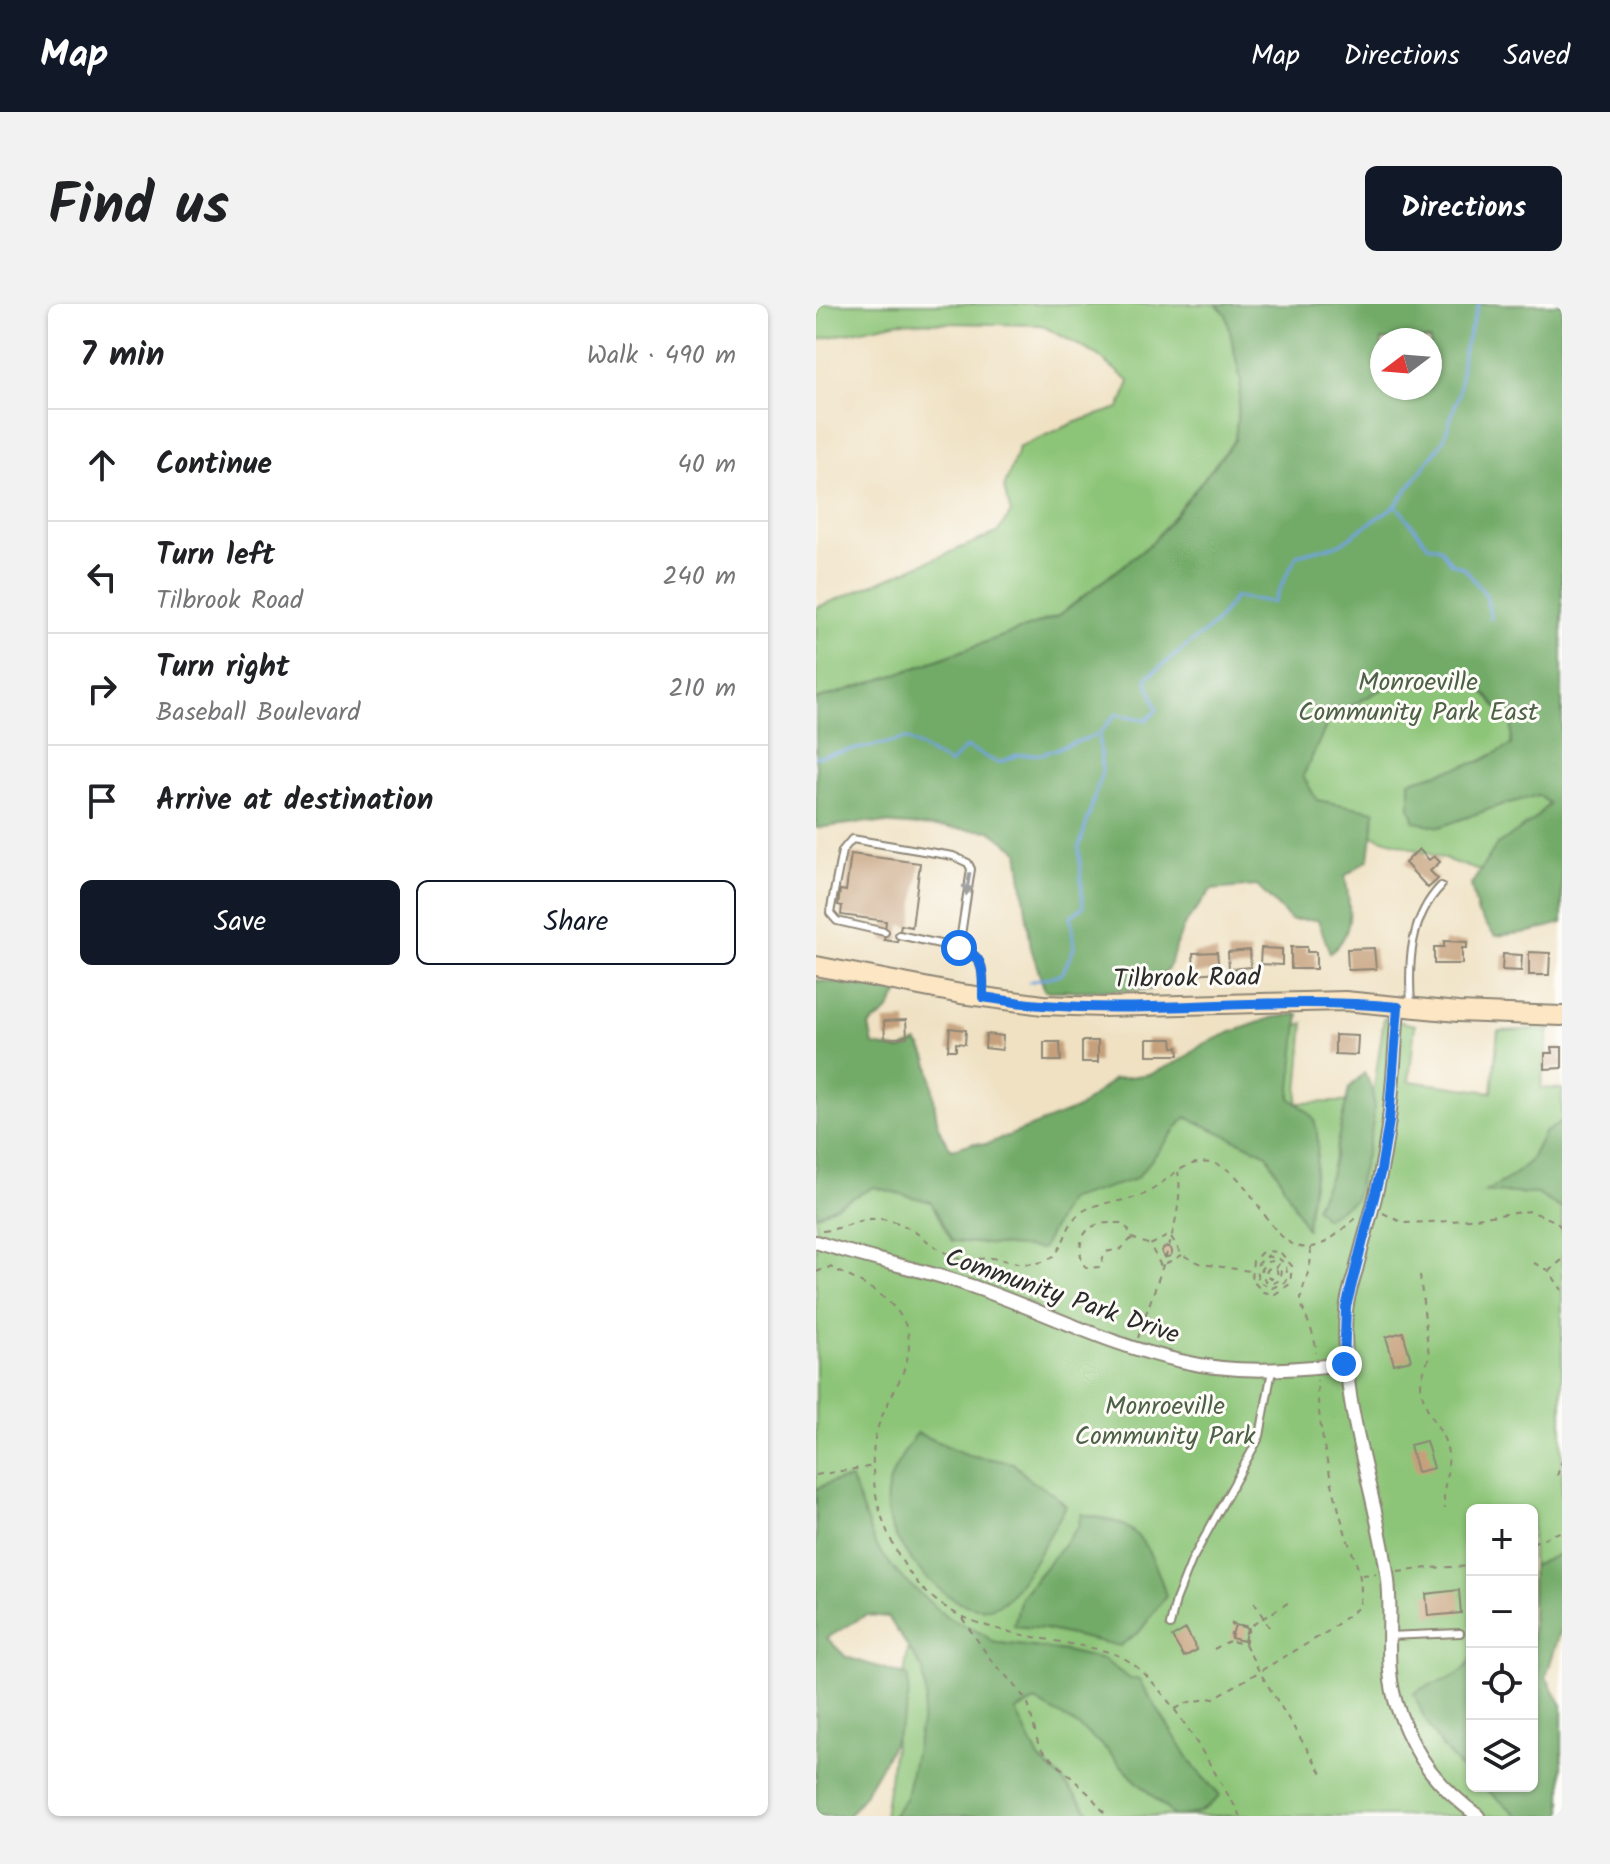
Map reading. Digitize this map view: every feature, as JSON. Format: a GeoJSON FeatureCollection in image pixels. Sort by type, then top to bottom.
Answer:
{"type":"FeatureCollection","features":[{"type":"Feature","properties":{"kind":"street","name":"Tilbrook Road"},"geometry":{"type":"LineString","coordinates":[[816,966],[1043,1005],[1103,1007],[1345,1001],[1562,1016]]}},
{"type":"Feature","properties":{"kind":"street"},"geometry":{"type":"LineString","coordinates":[[1405,1007],[1381,1170],[1346,1307],[1344,1364],[1351,1409],[1379,1522],[1387,1574],[1388,1676],[1398,1710],[1410,1739],[1431,1775],[1478,1816]]}},
{"type":"Feature","properties":{"kind":"street","name":"Community Park Drive"},"geometry":{"type":"LineString","coordinates":[[816,1242],[968,1285],[1135,1349],[1182,1362],[1272,1370],[1344,1364]]}},
{"type":"Feature","properties":{"kind":"lane"},"geometry":{"type":"LineString","coordinates":[[885,932],[837,921],[830,913],[842,851],[852,839],[963,859],[971,869],[959,948]]}},
{"type":"Feature","properties":{"kind":"lane"},"geometry":{"type":"LineString","coordinates":[[1405,1007],[1414,935],[1422,911],[1441,886]]}},
{"type":"Feature","properties":{"kind":"lane"},"geometry":{"type":"LineString","coordinates":[[899,935],[959,948],[976,956],[983,967],[983,997]]}},
{"type":"Feature","properties":{"kind":"lane"},"geometry":{"type":"LineString","coordinates":[[1170,1625],[1192,1560],[1260,1436],[1272,1370]]}},
{"type":"Feature","properties":{"kind":"lane"},"geometry":{"type":"LineString","coordinates":[[1388,1636],[1460,1633]]}},
{"type":"Feature","properties":{"kind":"path"},"geometry":{"type":"LineString","coordinates":[[816,1231],[832,1230],[859,1219],[891,1220],[916,1230],[941,1251],[962,1260],[990,1258],[1021,1264],[1042,1262],[1058,1254],[1076,1217],[1089,1207],[1141,1196],[1193,1163],[1214,1163],[1237,1175],[1249,1188],[1263,1216],[1276,1232],[1295,1245],[1319,1245],[1356,1217],[1381,1211],[1403,1223],[1452,1221],[1530,1211],[1555,1221],[1562,1228]]}},
{"type":"Feature","properties":{"kind":"path"},"geometry":{"type":"LineString","coordinates":[[1135,1349],[1179,1211],[1181,1185],[1178,1171]]}},
{"type":"Feature","properties":{"kind":"path"},"geometry":{"type":"LineString","coordinates":[[1132,1238],[1121,1249],[1105,1252],[1100,1267],[1086,1268],[1081,1261],[1079,1254],[1088,1230],[1095,1225],[1121,1223],[1132,1238],[1150,1245],[1161,1266]]}},
{"type":"Feature","properties":{"kind":"path"},"geometry":{"type":"LineString","coordinates":[[1150,1245],[1170,1235]]}},
{"type":"Feature","properties":{"kind":"path"},"geometry":{"type":"LineString","coordinates":[[1170,1235],[1182,1255],[1202,1264],[1250,1271]]}},
{"type":"Feature","properties":{"kind":"path"},"geometry":{"type":"LineString","coordinates":[[1174,1709],[1189,1702],[1214,1698],[1351,1615],[1359,1607],[1361,1575],[1344,1531],[1322,1438],[1316,1340],[1302,1305],[1301,1297],[1312,1255],[1310,1247]]}},
{"type":"Feature","properties":{"kind":"path"},"geometry":{"type":"LineString","coordinates":[[1262,1252],[1253,1261],[1250,1271],[1254,1284],[1263,1292],[1275,1294],[1286,1288],[1292,1278],[1290,1260],[1274,1251],[1267,1251],[1268,1257]]}},
{"type":"Feature","properties":{"kind":"path"},"geometry":{"type":"LineString","coordinates":[[1161,1266],[1182,1255]]}},
{"type":"Feature","properties":{"kind":"path"},"geometry":{"type":"LineString","coordinates":[[1257,1265],[1268,1257],[1276,1257],[1285,1263],[1288,1272],[1285,1282],[1277,1288],[1267,1288],[1256,1278],[1256,1270],[1261,1271]]}},
{"type":"Feature","properties":{"kind":"path"},"geometry":{"type":"LineString","coordinates":[[1549,1271],[1562,1260]]}},
{"type":"Feature","properties":{"kind":"path"},"geometry":{"type":"LineString","coordinates":[[1261,1271],[1267,1262],[1273,1261]]}},
{"type":"Feature","properties":{"kind":"path"},"geometry":{"type":"LineString","coordinates":[[1534,1263],[1549,1271],[1562,1290]]}},
{"type":"Feature","properties":{"kind":"path"},"geometry":{"type":"LineString","coordinates":[[1261,1271],[1265,1281],[1273,1283],[1282,1276],[1279,1264],[1275,1268]]}},
{"type":"Feature","properties":{"kind":"path"},"geometry":{"type":"LineString","coordinates":[[816,1272],[830,1267],[875,1289],[896,1307],[907,1327],[910,1352],[875,1439],[874,1466],[879,1511],[889,1540],[908,1570],[932,1595],[962,1617],[999,1631],[1109,1652],[1129,1661],[1158,1687],[1174,1709],[1241,1816]]}},
{"type":"Feature","properties":{"kind":"path"},"geometry":{"type":"LineString","coordinates":[[1420,1275],[1429,1356],[1421,1383],[1428,1415],[1443,1434],[1447,1448],[1442,1493],[1445,1509]]}},
{"type":"Feature","properties":{"kind":"path"},"geometry":{"type":"LineString","coordinates":[[1557,1476],[1562,1461]]}},
{"type":"Feature","properties":{"kind":"path"},"geometry":{"type":"LineString","coordinates":[[816,1475],[874,1466]]}},
{"type":"Feature","properties":{"kind":"path"},"geometry":{"type":"LineString","coordinates":[[1538,1541],[1562,1531]]}},
{"type":"Feature","properties":{"kind":"path"},"geometry":{"type":"LineString","coordinates":[[1361,1575],[1466,1566]]}},
{"type":"Feature","properties":{"kind":"path"},"geometry":{"type":"LineString","coordinates":[[1230,1641],[1232,1623],[1249,1627],[1291,1601]]}},
{"type":"Feature","properties":{"kind":"path"},"geometry":{"type":"LineString","coordinates":[[1254,1602],[1269,1627]]}},
{"type":"Feature","properties":{"kind":"path"},"geometry":{"type":"LineString","coordinates":[[962,1617],[993,1663],[1028,1703],[1039,1747],[1090,1795],[1107,1816]]}},
{"type":"Feature","properties":{"kind":"path"},"geometry":{"type":"LineString","coordinates":[[1249,1627],[1245,1644],[1323,1775]]}},
{"type":"Feature","properties":{"kind":"path"},"geometry":{"type":"LineString","coordinates":[[1214,1649],[1230,1641],[1245,1644]]}},
{"type":"Feature","properties":{"kind":"green space"},"geometry":{"type":"Polygon","coordinates":[[[819,304],[1216,304],[1226,313],[1241,381],[1235,440],[1152,543],[1058,616],[816,700],[816,608],[997,533],[1011,513],[1004,488],[1019,447],[1076,422],[1119,408],[1130,382],[1097,355],[1041,325],[899,322],[816,340],[819,304]]]}},
{"type":"Feature","properties":{"kind":"green space"},"geometry":{"type":"Polygon","coordinates":[[[1216,304],[1562,304],[1562,923],[1530,932],[1495,936],[1478,914],[1471,885],[1496,846],[1534,820],[1549,804],[1539,795],[1440,827],[1415,822],[1410,807],[1410,781],[1481,761],[1511,745],[1512,726],[1477,683],[1406,677],[1331,716],[1303,776],[1317,800],[1375,811],[1369,859],[1345,876],[1349,918],[1344,937],[1330,953],[1318,920],[1291,920],[1257,886],[1211,890],[1183,927],[1168,969],[1150,990],[1045,991],[1031,948],[1018,851],[990,831],[866,822],[816,828],[816,700],[1058,616],[1152,543],[1235,440],[1241,381],[1226,314],[1216,304]]]}},
{"type":"Feature","properties":{"kind":"green space","name":"Monroeville Community Park East"},"geometry":{"type":"Polygon","coordinates":[[[1562,304],[1562,898],[1067,734],[1562,304]]]}},
{"type":"Feature","properties":{"kind":"green space"},"geometry":{"type":"Polygon","coordinates":[[[816,980],[900,991],[888,1011],[869,1026],[873,1045],[901,1050],[917,1042],[930,1067],[938,1125],[952,1149],[973,1143],[987,1144],[1079,1108],[1114,1079],[1151,1074],[1182,1060],[1203,1044],[1232,1032],[1271,1018],[1299,1014],[1290,1098],[1313,1118],[1318,1142],[1307,1230],[1267,1154],[1186,1117],[1136,1179],[1067,1200],[1042,1249],[952,1241],[931,1202],[874,1187],[816,1216],[816,980]]]}},
{"type":"Feature","properties":{"kind":"green space","name":"Monroeville Community Park"},"geometry":{"type":"Polygon","coordinates":[[[1384,1018],[1415,1025],[1409,1081],[1492,1092],[1498,1031],[1549,1029],[1541,1088],[1562,1089],[1562,1562],[1538,1597],[1538,1504],[1466,1504],[1466,1792],[1498,1792],[1562,1816],[884,1816],[912,1621],[816,1567],[816,1189],[949,1165],[1304,1023],[1297,1103],[1372,1101],[1384,1018]]]}},
{"type":"Feature","properties":{"kind":"green space"},"geometry":{"type":"Polygon","coordinates":[[[1364,1073],[1371,1086],[1373,1117],[1355,1200],[1325,1218],[1315,1207],[1330,1176],[1349,1088],[1364,1073]]]}},
{"type":"Feature","properties":{"kind":"green space"},"geometry":{"type":"Polygon","coordinates":[[[1562,1122],[1562,1209],[1537,1194],[1485,1192],[1530,1161],[1544,1133],[1562,1122]]]}},
{"type":"Feature","properties":{"kind":"green space"},"geometry":{"type":"Polygon","coordinates":[[[917,1433],[968,1455],[1013,1463],[1030,1480],[1066,1506],[1026,1573],[1002,1603],[985,1608],[967,1605],[948,1596],[915,1564],[892,1527],[887,1511],[888,1489],[899,1460],[917,1433]]]}},
{"type":"Feature","properties":{"kind":"green space"},"geometry":{"type":"Polygon","coordinates":[[[851,1479],[875,1544],[898,1574],[946,1617],[993,1642],[1065,1651],[1104,1660],[1130,1679],[1138,1679],[1195,1768],[1220,1796],[1199,1812],[1174,1816],[1104,1747],[1078,1726],[1035,1701],[1016,1711],[1039,1759],[1060,1777],[1093,1816],[892,1816],[906,1797],[926,1698],[923,1670],[888,1617],[866,1615],[827,1638],[846,1657],[908,1676],[905,1713],[884,1761],[848,1816],[816,1816],[816,1489],[851,1479]]]}},
{"type":"Feature","properties":{"kind":"green space"},"geometry":{"type":"Polygon","coordinates":[[[1081,1514],[1115,1522],[1133,1532],[1152,1557],[1166,1596],[1140,1631],[1120,1646],[1044,1629],[1014,1626],[1021,1597],[1078,1527],[1081,1514]]]}},
{"type":"Feature","properties":{"kind":"green space"},"geometry":{"type":"Polygon","coordinates":[[[1562,1553],[1562,1626],[1546,1677],[1562,1705],[1562,1816],[1519,1816],[1489,1792],[1538,1792],[1538,1563],[1562,1553]]]}},
{"type":"Feature","properties":{"kind":"green space"},"geometry":{"type":"Polygon","coordinates":[[[1466,1667],[1466,1772],[1437,1740],[1414,1693],[1466,1667]]]}},
{"type":"Feature","properties":{"kind":"building"},"geometry":{"type":"Polygon","coordinates":[[[1419,849],[1429,860],[1434,856],[1440,862],[1430,871],[1438,879],[1428,888],[1405,863],[1419,849]]]}},
{"type":"Feature","properties":{"kind":"building"},"geometry":{"type":"Polygon","coordinates":[[[851,854],[920,863],[912,927],[901,925],[898,942],[884,940],[886,921],[841,915],[842,906],[838,905],[840,890],[846,891],[851,854]]]}},
{"type":"Feature","properties":{"kind":"building"},"geometry":{"type":"Polygon","coordinates":[[[1444,941],[1467,942],[1467,948],[1462,948],[1462,964],[1434,964],[1434,947],[1444,947],[1444,941]]]}},
{"type":"Feature","properties":{"kind":"building"},"geometry":{"type":"Polygon","coordinates":[[[1291,947],[1307,947],[1307,952],[1316,952],[1316,969],[1291,969],[1291,947]]]}},
{"type":"Feature","properties":{"kind":"building"},"geometry":{"type":"Polygon","coordinates":[[[1261,948],[1282,949],[1282,965],[1260,964],[1261,948]]]}},
{"type":"Feature","properties":{"kind":"building"},"geometry":{"type":"Polygon","coordinates":[[[1374,948],[1376,969],[1348,970],[1347,949],[1374,948]]]}},
{"type":"Feature","properties":{"kind":"building"},"geometry":{"type":"Polygon","coordinates":[[[1250,950],[1251,967],[1229,969],[1228,952],[1250,950]]]}},
{"type":"Feature","properties":{"kind":"building"},"geometry":{"type":"Polygon","coordinates":[[[1217,952],[1219,972],[1194,974],[1193,953],[1217,952]]]}},
{"type":"Feature","properties":{"kind":"building"},"geometry":{"type":"Polygon","coordinates":[[[1529,952],[1550,953],[1549,975],[1529,975],[1529,952]]]}},
{"type":"Feature","properties":{"kind":"building"},"geometry":{"type":"Polygon","coordinates":[[[1503,954],[1522,955],[1521,971],[1502,970],[1503,954]]]}},
{"type":"Feature","properties":{"kind":"building"},"geometry":{"type":"Polygon","coordinates":[[[906,1020],[907,1037],[885,1039],[884,1021],[906,1020]]]}},
{"type":"Feature","properties":{"kind":"building"},"geometry":{"type":"Polygon","coordinates":[[[950,1028],[966,1030],[965,1044],[956,1043],[956,1050],[948,1050],[950,1028]]]}},
{"type":"Feature","properties":{"kind":"building"},"geometry":{"type":"Polygon","coordinates":[[[986,1034],[1003,1036],[1002,1050],[985,1048],[986,1034]]]}},
{"type":"Feature","properties":{"kind":"building"},"geometry":{"type":"Polygon","coordinates":[[[1335,1035],[1358,1036],[1357,1055],[1335,1054],[1335,1035]]]}},
{"type":"Feature","properties":{"kind":"building"},"geometry":{"type":"Polygon","coordinates":[[[1147,1039],[1172,1039],[1179,1055],[1147,1055],[1147,1039]]]}},
{"type":"Feature","properties":{"kind":"building"},"geometry":{"type":"Polygon","coordinates":[[[1082,1041],[1098,1041],[1098,1062],[1082,1062],[1082,1041]]]}},
{"type":"Feature","properties":{"kind":"building"},"geometry":{"type":"Polygon","coordinates":[[[1044,1042],[1060,1042],[1061,1061],[1044,1061],[1044,1042]]]}},
{"type":"Feature","properties":{"kind":"building"},"geometry":{"type":"Polygon","coordinates":[[[1552,1047],[1562,1047],[1562,1068],[1545,1069],[1545,1053],[1553,1053],[1552,1047]]]}},
{"type":"Feature","properties":{"kind":"building"},"geometry":{"type":"Polygon","coordinates":[[[1167,1247],[1172,1252],[1167,1257],[1162,1252],[1167,1247]]]}},
{"type":"Feature","properties":{"kind":"building"},"geometry":{"type":"Polygon","coordinates":[[[1403,1332],[1411,1360],[1394,1364],[1386,1337],[1403,1332]]]}},
{"type":"Feature","properties":{"kind":"building"},"geometry":{"type":"Polygon","coordinates":[[[1426,1441],[1434,1468],[1417,1472],[1410,1445],[1426,1441]]]}},
{"type":"Feature","properties":{"kind":"building"},"geometry":{"type":"Polygon","coordinates":[[[1459,1590],[1461,1613],[1428,1616],[1426,1594],[1459,1590]]]}},
{"type":"Feature","properties":{"kind":"building"},"geometry":{"type":"Polygon","coordinates":[[[1235,1625],[1247,1628],[1244,1641],[1231,1638],[1235,1625]]]}},
{"type":"Feature","properties":{"kind":"building"},"geometry":{"type":"Polygon","coordinates":[[[1186,1629],[1197,1650],[1184,1657],[1172,1637],[1186,1629]]]}},
{"type":"Feature","properties":{"kind":"waterway"},"geometry":{"type":"LineString","coordinates":[[816,757],[907,739],[950,764],[966,747],[998,763],[1018,755],[1042,754],[1099,734],[1116,714],[1147,720],[1157,710],[1146,678],[1215,624],[1235,597],[1273,602],[1297,555],[1340,544],[1396,505],[1443,441],[1459,394],[1463,353],[1479,304]]}},
{"type":"Feature","properties":{"kind":"waterway"},"geometry":{"type":"LineString","coordinates":[[1396,505],[1428,545],[1440,548],[1451,563],[1464,568],[1486,595],[1491,619]]}},
{"type":"Feature","properties":{"kind":"waterway"},"geometry":{"type":"LineString","coordinates":[[1029,982],[1062,974],[1074,948],[1071,916],[1083,907],[1079,848],[1102,772],[1099,735]]}},
{"type":"Feature","properties":{"kind":"route"},"geometry":{"type":"LineString","coordinates":[[959,948],[976,956],[983,967],[983,997],[1043,1005],[1103,1007],[1345,1001],[1398,1007],[1389,1121],[1381,1170],[1346,1307],[1344,1364]]}}]}
